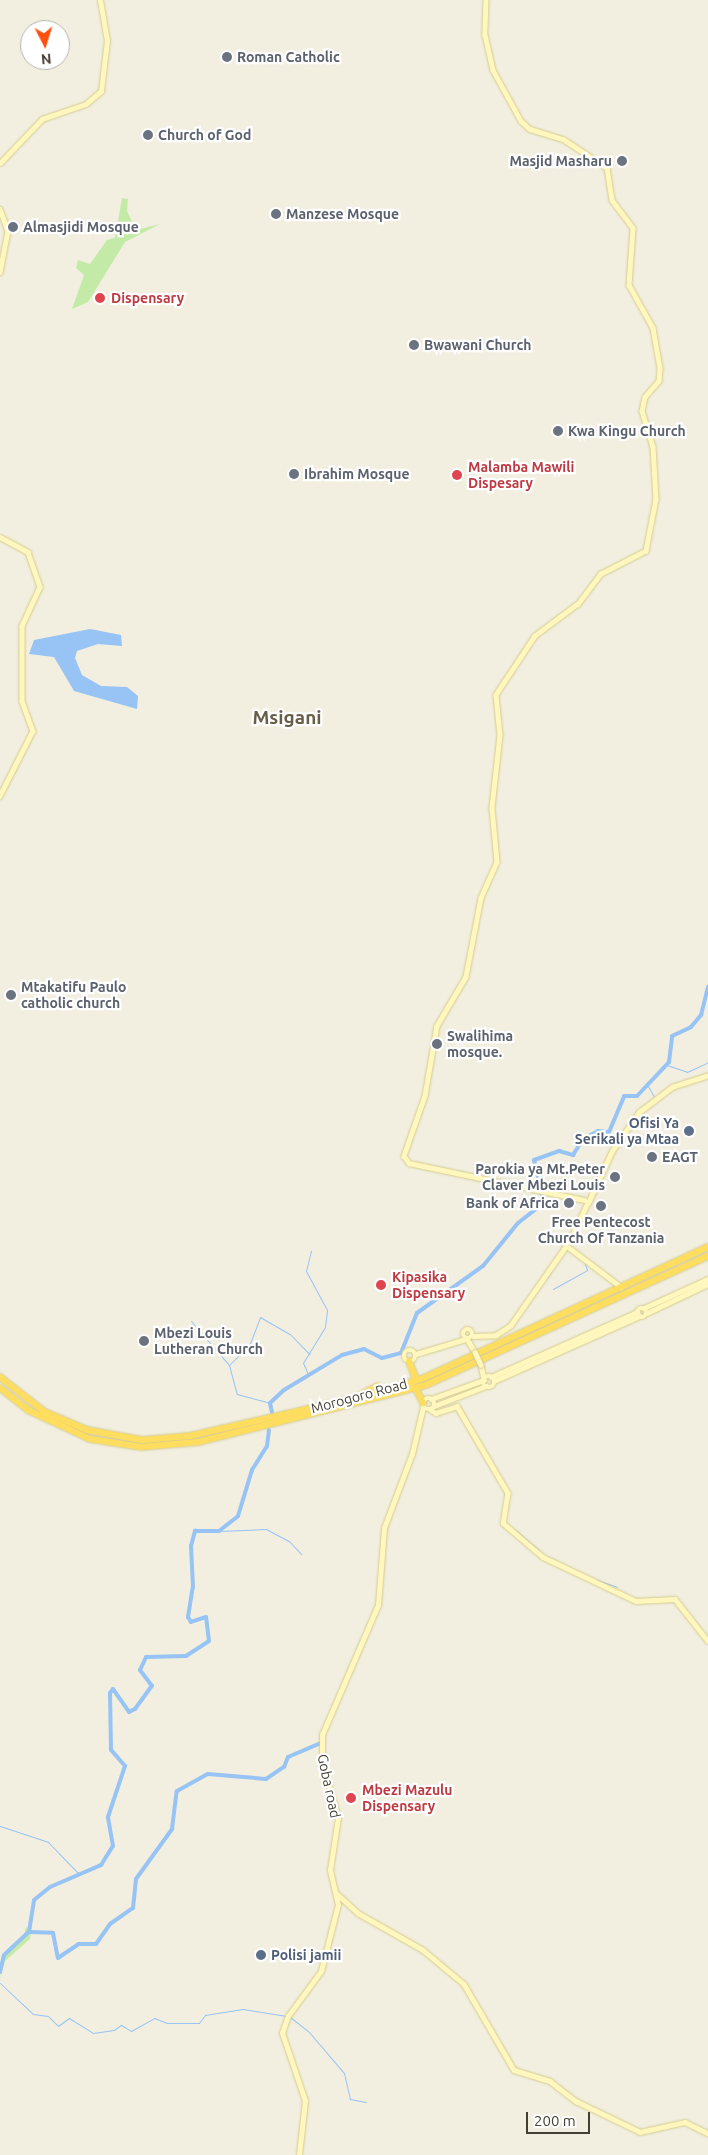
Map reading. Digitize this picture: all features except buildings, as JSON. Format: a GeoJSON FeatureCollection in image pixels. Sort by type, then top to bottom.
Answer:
{"type":"FeatureCollection","features":[{"type":"Feature","properties":{"kind":"highway","name":"Morogoro Road"},"geometry":{"type":"LineString","coordinates":[[0,1377],[62,1421],[111,1436],[142,1440],[198,1434],[356,1398],[424,1378],[708,1247]]}},
{"type":"Feature","properties":{"kind":"highway","name":"Morogoro Road"},"geometry":{"type":"LineString","coordinates":[[0,1388],[28,1410],[71,1432],[141,1447],[198,1442],[416,1389],[708,1256]]}},
{"type":"Feature","properties":{"kind":"highway"},"geometry":{"type":"LineString","coordinates":[[413,1358],[419,1375],[424,1378]]}},
{"type":"Feature","properties":{"kind":"highway"},"geometry":{"type":"LineString","coordinates":[[413,1358],[416,1377],[413,1382]]}},
{"type":"Feature","properties":{"kind":"highway"},"geometry":{"type":"LineString","coordinates":[[426,1385],[431,1399]]}},
{"type":"Feature","properties":{"kind":"highway"},"geometry":{"type":"LineString","coordinates":[[356,1398],[378,1386]]}},
{"type":"Feature","properties":{"kind":"highway"},"geometry":{"type":"LineString","coordinates":[[416,1389],[421,1391],[423,1405]]}},
{"type":"Feature","properties":{"kind":"street"},"geometry":{"type":"LineString","coordinates":[[0,163],[42,119],[86,104],[101,91],[107,40],[100,0]]}},
{"type":"Feature","properties":{"kind":"street"},"geometry":{"type":"LineString","coordinates":[[486,0],[485,35],[493,70],[521,121],[530,129],[563,139],[607,168],[612,200],[634,228],[629,285],[653,328],[660,368],[659,381],[645,397],[642,411],[653,446],[656,499],[646,551],[601,574],[578,604],[535,636],[496,695],[500,735],[492,808],[498,856],[481,898],[466,977],[437,1026],[422,1104],[408,1137],[406,1162],[541,1190],[584,1202]]}},
{"type":"Feature","properties":{"kind":"street"},"geometry":{"type":"LineString","coordinates":[[0,208],[8,231],[0,272]]}},
{"type":"Feature","properties":{"kind":"street"},"geometry":{"type":"LineString","coordinates":[[0,537],[31,557],[40,587],[22,626],[22,701],[33,731],[0,796]]}},
{"type":"Feature","properties":{"kind":"street"},"geometry":{"type":"LineString","coordinates":[[445,1343],[503,1332],[561,1252],[582,1210],[584,1202],[590,1195],[622,1134],[642,1109],[672,1087],[708,1075]]}},
{"type":"Feature","properties":{"kind":"street"},"geometry":{"type":"LineString","coordinates":[[566,1243],[607,1278],[623,1287]]}},
{"type":"Feature","properties":{"kind":"street"},"geometry":{"type":"LineString","coordinates":[[638,1314],[644,1308],[708,1279]]}},
{"type":"Feature","properties":{"kind":"street"},"geometry":{"type":"LineString","coordinates":[[708,1284],[647,1313],[638,1314],[488,1379],[431,1399],[423,1405],[436,1413],[457,1406],[508,1493],[503,1523],[542,1556],[640,1602],[673,1597],[708,1641]]}},
{"type":"Feature","properties":{"kind":"street"},"geometry":{"type":"LineString","coordinates":[[644,1308],[647,1313]]}},
{"type":"Feature","properties":{"kind":"street"},"geometry":{"type":"LineString","coordinates":[[413,1358],[471,1330],[469,1338]]}},
{"type":"Feature","properties":{"kind":"street"},"geometry":{"type":"LineString","coordinates":[[464,1332],[469,1338],[488,1379],[486,1386]]}},
{"type":"Feature","properties":{"kind":"street"},"geometry":{"type":"LineString","coordinates":[[486,1386],[488,1379]]}},
{"type":"Feature","properties":{"kind":"street"},"geometry":{"type":"LineString","coordinates":[[421,1414],[486,1386]]}},
{"type":"Feature","properties":{"kind":"street"},"geometry":{"type":"LineString","coordinates":[[431,1399],[432,1409]]}},
{"type":"Feature","properties":{"kind":"street","name":"Goba road"},"geometry":{"type":"LineString","coordinates":[[299,2155],[305,2101],[282,2033],[288,2016],[310,1992],[324,1964],[336,1915],[335,1892],[330,1870],[338,1818],[322,1760],[322,1735],[378,1605],[384,1528],[412,1454],[423,1405]]}},
{"type":"Feature","properties":{"kind":"street"},"geometry":{"type":"LineString","coordinates":[[335,1892],[358,1913],[442,1964],[464,1984],[514,2070],[550,2081],[576,2101],[640,2132],[685,2122],[708,2133]]}},
{"type":"Feature","properties":{"kind":"green space"},"geometry":{"type":"Polygon","coordinates":[[[122,198],[128,199],[127,211],[136,230],[160,224],[125,242],[88,302],[72,309],[84,275],[76,268],[78,260],[90,264],[107,240],[115,238],[122,198]]]}},
{"type":"Feature","properties":{"kind":"green space"},"geometry":{"type":"Polygon","coordinates":[[[26,1927],[31,1932],[30,1939],[5,1961],[0,1979],[5,1952],[24,1935],[26,1927]]]}},
{"type":"Feature","properties":{"kind":"water"},"geometry":{"type":"Polygon","coordinates":[[[90,629],[121,635],[122,646],[98,644],[77,651],[75,658],[82,675],[101,686],[127,687],[138,696],[137,709],[74,691],[54,657],[29,654],[34,640],[90,629]]]}},
{"type":"Feature","properties":{"kind":"waterway"},"geometry":{"type":"LineString","coordinates":[[272,1412],[270,1403],[284,1390],[342,1355],[364,1349],[382,1358],[401,1353],[417,1313],[483,1266],[518,1223],[544,1203],[534,1160],[559,1151],[573,1155],[583,1139],[598,1131],[609,1132],[624,1096],[637,1096],[669,1062],[672,1036],[691,1027],[701,1015],[708,987]]}},
{"type":"Feature","properties":{"kind":"waterway"},"geometry":{"type":"LineString","coordinates":[[667,1065],[687,1072],[708,1062]]}},
{"type":"Feature","properties":{"kind":"waterway"},"geometry":{"type":"LineString","coordinates":[[648,1086],[654,1097]]}},
{"type":"Feature","properties":{"kind":"waterway"},"geometry":{"type":"LineString","coordinates":[[308,1374],[303,1363],[325,1327],[327,1310],[306,1271],[311,1251]]}},
{"type":"Feature","properties":{"kind":"waterway"},"geometry":{"type":"LineString","coordinates":[[553,1289],[587,1270],[584,1261]]}},
{"type":"Feature","properties":{"kind":"waterway"},"geometry":{"type":"LineString","coordinates":[[547,1278],[553,1268]]}},
{"type":"Feature","properties":{"kind":"waterway"},"geometry":{"type":"LineString","coordinates":[[229,1365],[249,1346],[260,1317],[290,1334],[309,1354]]}},
{"type":"Feature","properties":{"kind":"waterway"},"geometry":{"type":"LineString","coordinates":[[191,1321],[229,1365],[237,1394],[270,1403]]}},
{"type":"Feature","properties":{"kind":"waterway"},"geometry":{"type":"LineString","coordinates":[[0,1972],[4,1955],[29,1932],[34,1900],[50,1887],[101,1865],[113,1846],[108,1817],[125,1766],[111,1750],[110,1693],[113,1689],[129,1712],[135,1709],[152,1686],[140,1670],[146,1657],[186,1656],[209,1641],[206,1617],[191,1622],[188,1617],[193,1587],[191,1546],[195,1531],[219,1531],[238,1516],[252,1470],[267,1446],[269,1430]]}},
{"type":"Feature","properties":{"kind":"waterway"},"geometry":{"type":"LineString","coordinates":[[219,1531],[266,1529],[289,1541],[301,1554]]}},
{"type":"Feature","properties":{"kind":"waterway"},"geometry":{"type":"LineString","coordinates":[[516,1531],[540,1551]]}},
{"type":"Feature","properties":{"kind":"waterway"},"geometry":{"type":"LineString","coordinates":[[594,1579],[617,1587]]}},
{"type":"Feature","properties":{"kind":"waterway"},"geometry":{"type":"LineString","coordinates":[[29,1932],[53,1933],[58,1958],[79,1944],[96,1944],[110,1924],[133,1908],[136,1879],[172,1829],[177,1791],[208,1774],[266,1779],[284,1767],[288,1757],[321,1743]]}},
{"type":"Feature","properties":{"kind":"waterway"},"geometry":{"type":"LineString","coordinates":[[0,1826],[48,1842],[78,1873]]}},
{"type":"Feature","properties":{"kind":"waterway"},"geometry":{"type":"LineString","coordinates":[[0,1983],[33,2014],[48,2016],[58,2026],[69,2018],[93,2033],[114,2030],[121,2025],[131,2031],[154,2018],[167,2023],[199,2023],[205,2015],[243,2009],[286,2016]]}},
{"type":"Feature","properties":{"kind":"waterway"},"geometry":{"type":"LineString","coordinates":[[290,2017],[309,2032],[344,2073],[350,2099],[366,2102]]}},
{"type":"Feature","properties":{"kind":"place","name":"Roman Catholic"},"geometry":{"type":"Point","coordinates":[227,57]}},
{"type":"Feature","properties":{"kind":"place","name":"Church of God"},"geometry":{"type":"Point","coordinates":[148,135]}},
{"type":"Feature","properties":{"kind":"place","name":"Masjid Masharu"},"geometry":{"type":"Point","coordinates":[622,161]}},
{"type":"Feature","properties":{"kind":"place","name":"Manzese Mosque"},"geometry":{"type":"Point","coordinates":[276,214]}},
{"type":"Feature","properties":{"kind":"place","name":"Almasjidi Mosque"},"geometry":{"type":"Point","coordinates":[13,227]}},
{"type":"Feature","properties":{"kind":"place","name":"Dispensary"},"geometry":{"type":"Point","coordinates":[100,298]}},
{"type":"Feature","properties":{"kind":"place","name":"Bwawani Church"},"geometry":{"type":"Point","coordinates":[414,345]}},
{"type":"Feature","properties":{"kind":"place","name":"Kwa Kingu Church"},"geometry":{"type":"Point","coordinates":[558,431]}},
{"type":"Feature","properties":{"kind":"place","name":"Ibrahim Mosque"},"geometry":{"type":"Point","coordinates":[294,474]}},
{"type":"Feature","properties":{"kind":"place","name":"Malamba Mawili Dispesary"},"geometry":{"type":"Point","coordinates":[457,475]}},
{"type":"Feature","properties":{"kind":"place","name":"Mtakatifu Paulo catholic church"},"geometry":{"type":"Point","coordinates":[11,995]}},
{"type":"Feature","properties":{"kind":"place","name":"Swalihima mosque."},"geometry":{"type":"Point","coordinates":[437,1044]}},
{"type":"Feature","properties":{"kind":"place","name":"Ofisi Ya Serikali ya Mtaa"},"geometry":{"type":"Point","coordinates":[689,1131]}},
{"type":"Feature","properties":{"kind":"place","name":"EAGT"},"geometry":{"type":"Point","coordinates":[652,1157]}},
{"type":"Feature","properties":{"kind":"place","name":"Parokia ya Mt.Peter Claver Mbezi Louis"},"geometry":{"type":"Point","coordinates":[615,1177]}},
{"type":"Feature","properties":{"kind":"place","name":"Bank of Africa"},"geometry":{"type":"Point","coordinates":[569,1203]}},
{"type":"Feature","properties":{"kind":"place","name":"Free Pentecost Church Of Tanzania"},"geometry":{"type":"Point","coordinates":[601,1206]}},
{"type":"Feature","properties":{"kind":"place","name":"Kipasika Dispensary"},"geometry":{"type":"Point","coordinates":[381,1285]}},
{"type":"Feature","properties":{"kind":"place","name":"Mbezi Louis Lutheran Church"},"geometry":{"type":"Point","coordinates":[144,1341]}},
{"type":"Feature","properties":{"kind":"place","name":"Mbezi Mazulu Dispensary"},"geometry":{"type":"Point","coordinates":[351,1798]}},
{"type":"Feature","properties":{"kind":"place","name":"Polisi jamii"},"geometry":{"type":"Point","coordinates":[261,1955]}},
{"type":"Feature","properties":{"kind":"district","name":"Msigani"},"geometry":{"type":"Point","coordinates":[287,718]}}]}
